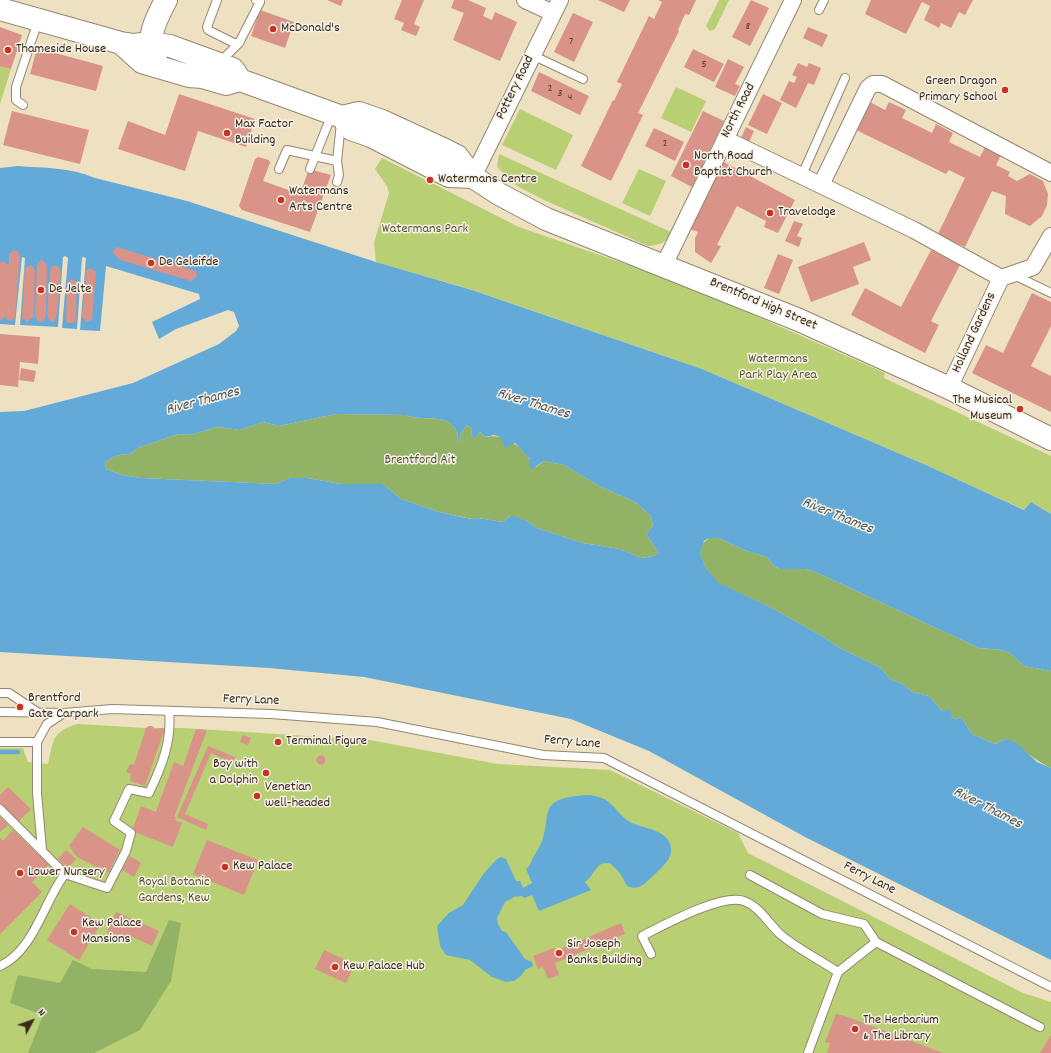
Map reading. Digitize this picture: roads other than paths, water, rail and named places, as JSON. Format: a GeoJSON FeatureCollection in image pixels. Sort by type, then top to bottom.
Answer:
{"type":"FeatureCollection","features":[{"type":"Feature","properties":{"kind":"main road"},"geometry":{"type":"LineString","coordinates":[[160,67],[155,60],[150,43],[154,26],[166,0]]}},
{"type":"Feature","properties":{"kind":"main road","name":"Brentford High Street"},"geometry":{"type":"LineString","coordinates":[[0,9],[38,21],[121,43],[140,45],[150,43],[170,46],[233,69],[240,80]]}},
{"type":"Feature","properties":{"kind":"main road","name":"Brentford High Street"},"geometry":{"type":"LineString","coordinates":[[121,43],[142,62],[226,84],[240,80],[337,115],[359,113],[382,121],[457,156],[473,177],[519,206],[559,225],[664,265],[799,320],[949,388],[1051,438]]}},
{"type":"Feature","properties":{"kind":"street"},"geometry":{"type":"LineString","coordinates":[[526,0],[557,7]]}},
{"type":"Feature","properties":{"kind":"street","name":"North Road"},"geometry":{"type":"LineString","coordinates":[[664,265],[793,0]]}},
{"type":"Feature","properties":{"kind":"street","name":"Pottery Road"},"geometry":{"type":"LineString","coordinates":[[473,177],[557,7]]}},
{"type":"Feature","properties":{"kind":"street"},"geometry":{"type":"LineString","coordinates":[[821,185],[868,88],[873,84],[882,84],[1051,173]]}},
{"type":"Feature","properties":{"kind":"street"},"geometry":{"type":"LineString","coordinates":[[725,139],[802,175],[1006,276],[1033,267],[1051,236]]}},
{"type":"Feature","properties":{"kind":"street","name":"Holland Gardens"},"geometry":{"type":"LineString","coordinates":[[949,388],[1006,276]]}},
{"type":"Feature","properties":{"kind":"lane"},"geometry":{"type":"LineString","coordinates":[[217,0],[207,27],[208,30],[231,41],[239,43]]}},
{"type":"Feature","properties":{"kind":"lane"},"geometry":{"type":"LineString","coordinates":[[819,10],[824,0]]}},
{"type":"Feature","properties":{"kind":"lane"},"geometry":{"type":"LineString","coordinates":[[218,63],[239,43],[258,1]]}},
{"type":"Feature","properties":{"kind":"lane"},"geometry":{"type":"LineString","coordinates":[[23,105],[16,100],[16,87],[38,21]]}},
{"type":"Feature","properties":{"kind":"lane"},"geometry":{"type":"LineString","coordinates":[[532,55],[583,79]]}},
{"type":"Feature","properties":{"kind":"lane"},"geometry":{"type":"LineString","coordinates":[[802,175],[845,78]]}},
{"type":"Feature","properties":{"kind":"lane"},"geometry":{"type":"LineString","coordinates":[[310,169],[337,115]]}},
{"type":"Feature","properties":{"kind":"lane"},"geometry":{"type":"LineString","coordinates":[[337,115],[337,161],[339,174],[337,182]]}},
{"type":"Feature","properties":{"kind":"lane"},"geometry":{"type":"LineString","coordinates":[[279,170],[287,150],[337,161]]}},
{"type":"Feature","properties":{"kind":"lane"},"geometry":{"type":"LineString","coordinates":[[1006,276],[1051,293]]}},
{"type":"Feature","properties":{"kind":"lane"},"geometry":{"type":"LineString","coordinates":[[0,693],[9,693],[37,712]]}},
{"type":"Feature","properties":{"kind":"lane","name":"Ferry Lane"},"geometry":{"type":"LineString","coordinates":[[0,712],[64,713],[95,709],[271,714],[377,722],[543,755],[604,758],[1051,987]]}},
{"type":"Feature","properties":{"kind":"lane"},"geometry":{"type":"LineString","coordinates":[[0,809],[65,874],[107,888],[126,851],[131,834],[114,821],[129,790],[149,793],[166,751],[171,728],[168,711]]}},
{"type":"Feature","properties":{"kind":"lane"},"geometry":{"type":"LineString","coordinates":[[42,850],[37,793],[37,742],[47,724],[64,713]]}},
{"type":"Feature","properties":{"kind":"lane"},"geometry":{"type":"LineString","coordinates":[[0,742],[37,742]]}},
{"type":"Feature","properties":{"kind":"lane"},"geometry":{"type":"LineString","coordinates":[[0,966],[7,963],[23,948],[44,912],[56,886],[65,874]]}},
{"type":"Feature","properties":{"kind":"lane"},"geometry":{"type":"LineString","coordinates":[[750,875],[822,914],[864,924],[876,942],[1040,1027]]}},
{"type":"Feature","properties":{"kind":"lane"},"geometry":{"type":"LineString","coordinates":[[651,954],[642,936],[706,906],[727,900],[743,901],[756,908],[780,934],[838,972]]}},
{"type":"Feature","properties":{"kind":"lane"},"geometry":{"type":"LineString","coordinates":[[808,1053],[838,972],[876,942]]}},
{"type":"Feature","properties":{"kind":"water","name":"River Thames"},"geometry":{"type":"Polygon","coordinates":[[[18,166],[57,169],[86,174],[95,178],[187,201],[376,262],[472,290],[702,369],[926,465],[1024,510],[1031,502],[1051,514],[1051,671],[1024,666],[1010,653],[1001,650],[979,648],[820,574],[806,569],[780,569],[774,566],[767,557],[744,550],[719,538],[709,538],[704,541],[700,553],[706,568],[719,583],[770,607],[822,636],[838,647],[881,668],[890,679],[903,684],[912,692],[929,696],[942,711],[950,709],[952,717],[956,719],[961,717],[972,734],[995,744],[1006,739],[1010,740],[1020,746],[1037,762],[1051,768],[1051,960],[805,837],[649,751],[571,719],[364,677],[269,668],[0,652],[0,412],[24,411],[133,383],[219,344],[236,331],[239,326],[234,312],[228,310],[176,329],[159,339],[152,322],[200,299],[199,294],[106,266],[100,331],[80,330],[86,258],[83,257],[77,329],[62,328],[68,258],[65,256],[63,257],[58,327],[20,325],[25,258],[22,257],[15,325],[0,324],[0,168],[18,166]],[[336,414],[279,426],[263,422],[240,430],[218,427],[190,435],[178,434],[138,448],[129,455],[119,455],[113,457],[105,463],[106,469],[122,475],[141,478],[276,484],[290,478],[308,478],[341,484],[383,484],[401,499],[439,512],[471,519],[478,518],[503,522],[510,516],[514,516],[527,521],[537,528],[583,543],[620,549],[641,558],[653,556],[659,553],[646,534],[653,526],[651,516],[635,502],[599,486],[564,465],[544,461],[532,469],[529,466],[530,459],[515,443],[505,448],[500,437],[494,435],[485,437],[480,432],[475,438],[471,436],[472,429],[467,425],[461,433],[459,443],[457,441],[458,433],[450,423],[439,419],[417,418],[406,415],[336,414]]]}},
{"type":"Feature","properties":{"kind":"water"},"geometry":{"type":"Polygon","coordinates":[[[590,795],[603,798],[622,816],[632,823],[654,830],[664,836],[668,840],[671,850],[669,859],[663,867],[643,885],[636,888],[627,886],[620,873],[611,864],[606,863],[599,866],[585,882],[591,890],[539,911],[532,895],[524,898],[522,896],[514,897],[505,902],[497,918],[498,924],[502,931],[506,932],[525,959],[532,962],[533,966],[525,970],[521,976],[514,981],[506,982],[492,977],[470,960],[446,955],[440,946],[437,926],[449,913],[463,905],[484,873],[497,859],[501,857],[506,859],[516,881],[520,881],[523,888],[532,883],[526,869],[530,865],[541,843],[551,806],[558,801],[570,797],[590,795]]]}},
{"type":"Feature","properties":{"kind":"waterway"},"geometry":{"type":"LineString","coordinates":[[0,752],[18,752]]}},
{"type":"Feature","properties":{"kind":"place","name":"McDonald's"},"geometry":{"type":"Point","coordinates":[273,29]}},
{"type":"Feature","properties":{"kind":"place","name":"Thameside House"},"geometry":{"type":"Point","coordinates":[8,50]}},
{"type":"Feature","properties":{"kind":"place","name":"Green Dragon Primary School"},"geometry":{"type":"Point","coordinates":[1005,90]}},
{"type":"Feature","properties":{"kind":"place","name":"Max Factor Building"},"geometry":{"type":"Point","coordinates":[227,133]}},
{"type":"Feature","properties":{"kind":"place","name":"North Road Baptist Church"},"geometry":{"type":"Point","coordinates":[686,165]}},
{"type":"Feature","properties":{"kind":"place","name":"Watermans Centre"},"geometry":{"type":"Point","coordinates":[430,180]}},
{"type":"Feature","properties":{"kind":"place","name":"Watermans Arts Centre"},"geometry":{"type":"Point","coordinates":[281,200]}},
{"type":"Feature","properties":{"kind":"place","name":"Travelodge"},"geometry":{"type":"Point","coordinates":[770,213]}},
{"type":"Feature","properties":{"kind":"place","name":"De Geleifde"},"geometry":{"type":"Point","coordinates":[151,263]}},
{"type":"Feature","properties":{"kind":"place","name":"De Jelte"},"geometry":{"type":"Point","coordinates":[41,290]}},
{"type":"Feature","properties":{"kind":"place","name":"The Musical Museum"},"geometry":{"type":"Point","coordinates":[1020,409]}},
{"type":"Feature","properties":{"kind":"place","name":"Brentford Gate Carpark"},"geometry":{"type":"Point","coordinates":[20,707]}},
{"type":"Feature","properties":{"kind":"place","name":"Terminal Figure"},"geometry":{"type":"Point","coordinates":[278,742]}},
{"type":"Feature","properties":{"kind":"place","name":"Boy with a Dolphin"},"geometry":{"type":"Point","coordinates":[266,773]}},
{"type":"Feature","properties":{"kind":"place","name":"Venetian well-headed"},"geometry":{"type":"Point","coordinates":[257,796]}},
{"type":"Feature","properties":{"kind":"place","name":"Kew Palace"},"geometry":{"type":"Point","coordinates":[225,867]}},
{"type":"Feature","properties":{"kind":"place","name":"Lower Nursery"},"geometry":{"type":"Point","coordinates":[20,873]}},
{"type":"Feature","properties":{"kind":"place","name":"Kew Palace Mansions"},"geometry":{"type":"Point","coordinates":[74,932]}},
{"type":"Feature","properties":{"kind":"place","name":"Sir Joseph Banks Building"},"geometry":{"type":"Point","coordinates":[559,953]}},
{"type":"Feature","properties":{"kind":"place","name":"Kew Palace Hub"},"geometry":{"type":"Point","coordinates":[335,967]}},
{"type":"Feature","properties":{"kind":"place","name":"The Herbarium & The Library"},"geometry":{"type":"Point","coordinates":[855,1029]}},
{"type":"Feature","properties":{"kind":"park label","name":"Watermans Park"},"geometry":{"type":"Point","coordinates":[425,230]}},
{"type":"Feature","properties":{"kind":"park label","name":"Watermans Park Play Area"},"geometry":{"type":"Point","coordinates":[778,368]}},
{"type":"Feature","properties":{"kind":"park label","name":"Brentford Ait"},"geometry":{"type":"Point","coordinates":[420,461]}},
{"type":"Feature","properties":{"kind":"park label","name":"Royal Botanic Gardens, Kew"},"geometry":{"type":"Point","coordinates":[174,892]}}]}
